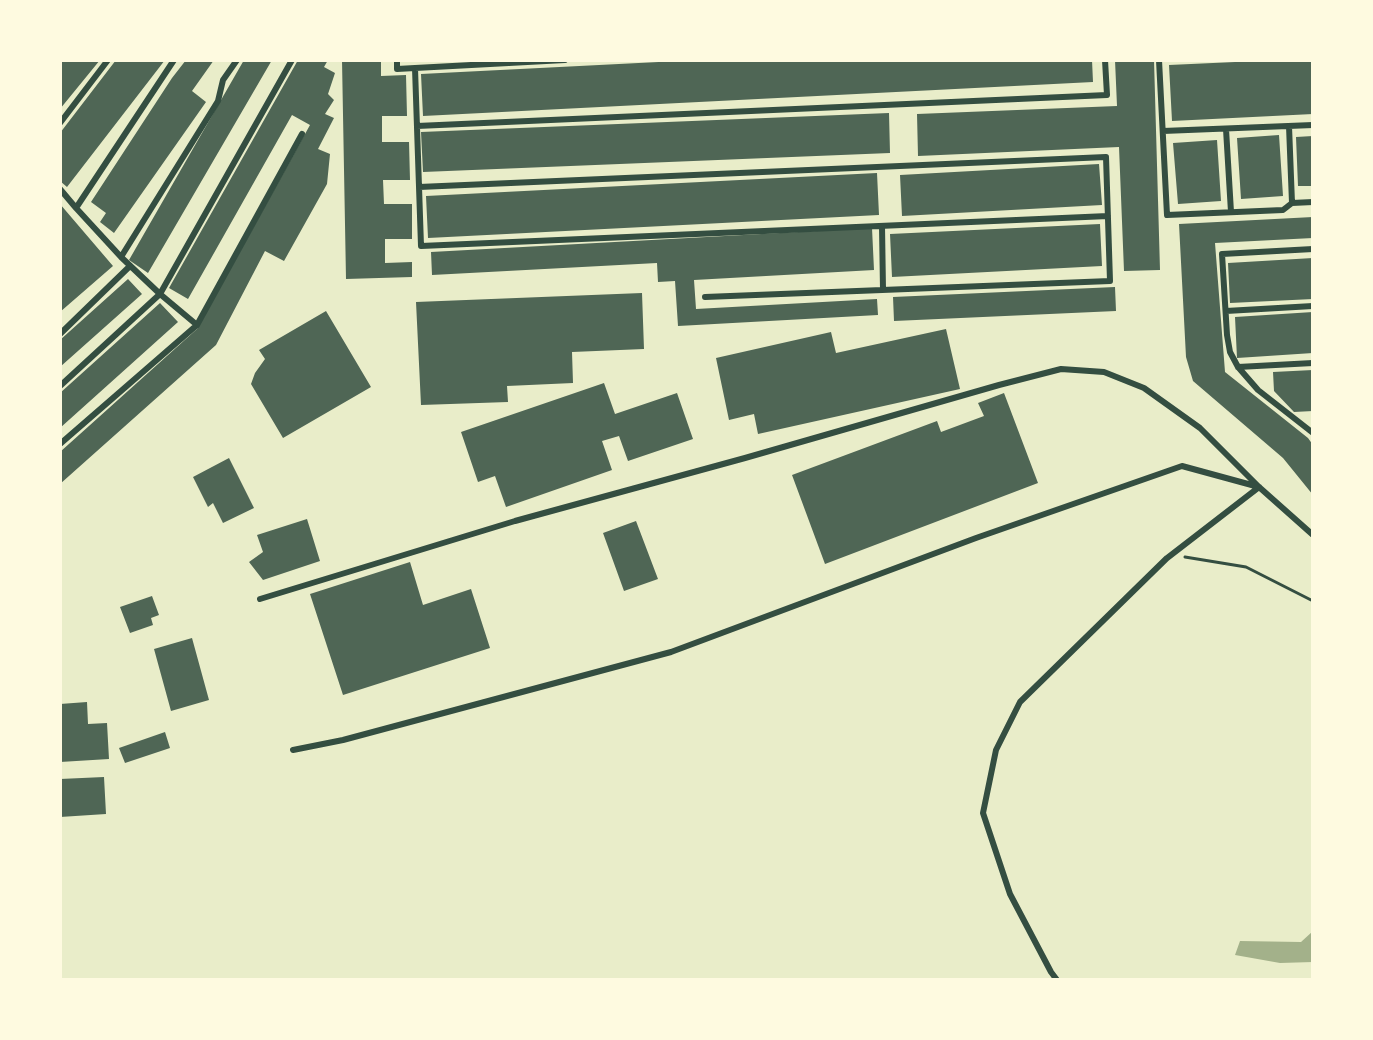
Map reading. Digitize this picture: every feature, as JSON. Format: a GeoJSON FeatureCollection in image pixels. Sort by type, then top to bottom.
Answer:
{"type":"FeatureCollection","features":[{"type":"Feature","properties":{"kind":"lane"},"geometry":{"type":"LineString","coordinates":[[60,123],[108,60]]}},
{"type":"Feature","properties":{"kind":"lane"},"geometry":{"type":"LineString","coordinates":[[76,208],[174,60]]}},
{"type":"Feature","properties":{"kind":"lane"},"geometry":{"type":"LineString","coordinates":[[121,257],[218,101],[223,80],[237,60]]}},
{"type":"Feature","properties":{"kind":"lane"},"geometry":{"type":"LineString","coordinates":[[60,386],[160,294],[292,60]]}},
{"type":"Feature","properties":{"kind":"lane"},"geometry":{"type":"LineString","coordinates":[[397,60],[397,69],[565,60]]}},
{"type":"Feature","properties":{"kind":"lane"},"geometry":{"type":"LineString","coordinates":[[417,126],[1107,95],[1105,60]]}},
{"type":"Feature","properties":{"kind":"lane"},"geometry":{"type":"LineString","coordinates":[[1159,60],[1167,215],[1283,210],[1292,203],[1313,202]]}},
{"type":"Feature","properties":{"kind":"lane"},"geometry":{"type":"LineString","coordinates":[[415,68],[421,246],[1108,216]]}},
{"type":"Feature","properties":{"kind":"lane"},"geometry":{"type":"LineString","coordinates":[[1163,131],[1313,125]]}},
{"type":"Feature","properties":{"kind":"lane"},"geometry":{"type":"LineString","coordinates":[[1289,126],[1292,203]]}},
{"type":"Feature","properties":{"kind":"lane"},"geometry":{"type":"LineString","coordinates":[[1226,129],[1231,212]]}},
{"type":"Feature","properties":{"kind":"lane"},"geometry":{"type":"LineString","coordinates":[[60,444],[197,325],[302,134]]}},
{"type":"Feature","properties":{"kind":"lane"},"geometry":{"type":"LineString","coordinates":[[419,187],[1106,157],[1110,281],[705,297]]}},
{"type":"Feature","properties":{"kind":"lane"},"geometry":{"type":"LineString","coordinates":[[60,189],[130,266],[197,325]]}},
{"type":"Feature","properties":{"kind":"lane"},"geometry":{"type":"LineString","coordinates":[[882,226],[883,290]]}},
{"type":"Feature","properties":{"kind":"lane"},"geometry":{"type":"LineString","coordinates":[[1313,249],[1222,254],[1230,352],[1238,367],[1258,390],[1313,433]]}},
{"type":"Feature","properties":{"kind":"lane"},"geometry":{"type":"LineString","coordinates":[[60,334],[130,266]]}},
{"type":"Feature","properties":{"kind":"lane"},"geometry":{"type":"LineString","coordinates":[[1226,311],[1313,306]]}},
{"type":"Feature","properties":{"kind":"lane"},"geometry":{"type":"LineString","coordinates":[[1238,367],[1313,363]]}},
{"type":"Feature","properties":{"kind":"lane"},"geometry":{"type":"LineString","coordinates":[[260,599],[515,521],[1061,369],[1104,372],[1144,388],[1200,428],[1313,535]]}},
{"type":"Feature","properties":{"kind":"lane"},"geometry":{"type":"LineString","coordinates":[[1304,424],[1313,424]]}},
{"type":"Feature","properties":{"kind":"lane"},"geometry":{"type":"LineString","coordinates":[[293,750],[372,733],[671,652],[1182,466],[1259,487]]}},
{"type":"Feature","properties":{"kind":"lane"},"geometry":{"type":"LineString","coordinates":[[1057,980],[1010,894],[983,813],[996,750],[1020,702],[1171,555],[1259,487]]}},
{"type":"Feature","properties":{"kind":"path"},"geometry":{"type":"LineString","coordinates":[[1171,555],[1246,567],[1313,601]]}},
{"type":"Feature","properties":{"kind":"shaded area"},"geometry":{"type":"Polygon","coordinates":[[[1313,931],[1313,962],[1280,963],[1235,955],[1240,941],[1301,942],[1313,931]]]}},
{"type":"Feature","properties":{"kind":"building"},"geometry":{"type":"Polygon","coordinates":[[[60,60],[100,60],[60,109],[60,60]]]}},
{"type":"Feature","properties":{"kind":"building"},"geometry":{"type":"Polygon","coordinates":[[[116,60],[165,60],[67,187],[60,181],[60,133],[116,60]]]}},
{"type":"Feature","properties":{"kind":"building"},"geometry":{"type":"Polygon","coordinates":[[[186,60],[214,60],[192,91],[206,102],[114,233],[100,222],[106,213],[91,202],[186,60]]]}},
{"type":"Feature","properties":{"kind":"building"},"geometry":{"type":"Polygon","coordinates":[[[244,60],[272,60],[148,273],[129,260],[244,60]]]}},
{"type":"Feature","properties":{"kind":"building"},"geometry":{"type":"Polygon","coordinates":[[[298,60],[328,60],[324,67],[335,73],[328,94],[334,100],[325,114],[334,118],[318,149],[330,154],[327,184],[284,261],[265,251],[216,345],[60,484],[60,452],[197,329],[310,125],[292,115],[188,299],[169,288],[298,60]]]}},
{"type":"Feature","properties":{"kind":"building"},"geometry":{"type":"Polygon","coordinates":[[[342,60],[381,60],[381,76],[406,75],[407,116],[382,116],[382,142],[409,142],[410,180],[383,180],[384,204],[412,204],[412,239],[385,239],[385,263],[412,262],[412,277],[346,279],[342,60]]]}},
{"type":"Feature","properties":{"kind":"building"},"geometry":{"type":"Polygon","coordinates":[[[698,60],[1092,60],[1093,82],[423,116],[421,74],[698,60]]]}},
{"type":"Feature","properties":{"kind":"building"},"geometry":{"type":"Polygon","coordinates":[[[1115,60],[1154,60],[1160,270],[1124,271],[1119,147],[918,156],[917,114],[1117,106],[1115,60]]]}},
{"type":"Feature","properties":{"kind":"building"},"geometry":{"type":"Polygon","coordinates":[[[1313,60],[1313,114],[1172,121],[1169,65],[1313,60]]]}},
{"type":"Feature","properties":{"kind":"building"},"geometry":{"type":"Polygon","coordinates":[[[889,113],[890,153],[423,172],[421,132],[889,113]]]}},
{"type":"Feature","properties":{"kind":"building"},"geometry":{"type":"Polygon","coordinates":[[[1279,135],[1283,196],[1241,199],[1237,138],[1279,135]]]}},
{"type":"Feature","properties":{"kind":"building"},"geometry":{"type":"Polygon","coordinates":[[[1313,136],[1313,186],[1298,186],[1296,137],[1313,136]]]}},
{"type":"Feature","properties":{"kind":"building"},"geometry":{"type":"Polygon","coordinates":[[[1217,140],[1221,201],[1178,204],[1173,143],[1217,140]]]}},
{"type":"Feature","properties":{"kind":"building"},"geometry":{"type":"Polygon","coordinates":[[[1099,164],[1102,205],[902,216],[900,175],[1099,164]]]}},
{"type":"Feature","properties":{"kind":"building"},"geometry":{"type":"Polygon","coordinates":[[[877,173],[879,215],[428,238],[426,196],[877,173]]]}},
{"type":"Feature","properties":{"kind":"building"},"geometry":{"type":"Polygon","coordinates":[[[60,204],[113,266],[60,312],[60,204]]]}},
{"type":"Feature","properties":{"kind":"building"},"geometry":{"type":"Polygon","coordinates":[[[1313,217],[1313,238],[1215,243],[1225,372],[1308,438],[1313,445],[1313,495],[1283,458],[1193,381],[1186,357],[1179,224],[1313,217]]]}},
{"type":"Feature","properties":{"kind":"building"},"geometry":{"type":"Polygon","coordinates":[[[1100,224],[1102,266],[892,277],[890,234],[1100,224]]]}},
{"type":"Feature","properties":{"kind":"building"},"geometry":{"type":"Polygon","coordinates":[[[872,228],[874,270],[694,280],[696,309],[877,299],[878,315],[678,326],[675,281],[658,282],[657,263],[432,275],[431,252],[872,228]]]}},
{"type":"Feature","properties":{"kind":"building"},"geometry":{"type":"Polygon","coordinates":[[[1313,258],[1313,299],[1230,303],[1228,263],[1313,258]]]}},
{"type":"Feature","properties":{"kind":"building"},"geometry":{"type":"Polygon","coordinates":[[[128,279],[142,294],[60,367],[60,340],[128,279]]]}},
{"type":"Feature","properties":{"kind":"building"},"geometry":{"type":"Polygon","coordinates":[[[1115,287],[1116,311],[894,321],[893,297],[1115,287]]]}},
{"type":"Feature","properties":{"kind":"building"},"geometry":{"type":"Polygon","coordinates":[[[642,293],[644,349],[572,352],[573,383],[507,386],[508,402],[421,405],[416,302],[642,293]]]}},
{"type":"Feature","properties":{"kind":"building"},"geometry":{"type":"Polygon","coordinates":[[[160,303],[178,322],[60,428],[60,393],[160,303]]]}},
{"type":"Feature","properties":{"kind":"building"},"geometry":{"type":"Polygon","coordinates":[[[326,311],[371,387],[283,438],[251,384],[265,359],[259,350],[326,311]]]}},
{"type":"Feature","properties":{"kind":"building"},"geometry":{"type":"Polygon","coordinates":[[[1313,312],[1313,353],[1237,358],[1235,317],[1313,312]]]}},
{"type":"Feature","properties":{"kind":"building"},"geometry":{"type":"Polygon","coordinates":[[[946,329],[960,389],[758,434],[754,414],[729,420],[716,358],[831,332],[836,353],[946,329]]]}},
{"type":"Feature","properties":{"kind":"building"},"geometry":{"type":"Polygon","coordinates":[[[1313,370],[1313,411],[1294,412],[1274,391],[1273,372],[1313,370]]]}},
{"type":"Feature","properties":{"kind":"building"},"geometry":{"type":"Polygon","coordinates":[[[604,383],[615,414],[677,393],[693,439],[628,461],[619,436],[602,441],[612,470],[506,507],[495,476],[478,482],[461,432],[604,383]]]}},
{"type":"Feature","properties":{"kind":"building"},"geometry":{"type":"Polygon","coordinates":[[[1004,393],[1038,483],[825,564],[792,475],[937,421],[941,432],[984,416],[978,403],[1004,393]]]}},
{"type":"Feature","properties":{"kind":"building"},"geometry":{"type":"Polygon","coordinates":[[[229,458],[254,508],[223,523],[213,503],[208,507],[193,477],[229,458]]]}},
{"type":"Feature","properties":{"kind":"building"},"geometry":{"type":"Polygon","coordinates":[[[307,519],[320,561],[263,580],[249,562],[263,552],[257,535],[307,519]]]}},
{"type":"Feature","properties":{"kind":"building"},"geometry":{"type":"Polygon","coordinates":[[[636,521],[658,579],[624,591],[603,533],[636,521]]]}},
{"type":"Feature","properties":{"kind":"building"},"geometry":{"type":"Polygon","coordinates":[[[410,562],[423,605],[471,589],[490,648],[343,695],[310,594],[410,562]]]}},
{"type":"Feature","properties":{"kind":"building"},"geometry":{"type":"Polygon","coordinates":[[[152,596],[159,615],[151,618],[153,625],[130,633],[120,607],[152,596]]]}},
{"type":"Feature","properties":{"kind":"building"},"geometry":{"type":"Polygon","coordinates":[[[192,638],[209,700],[171,711],[154,649],[192,638]]]}},
{"type":"Feature","properties":{"kind":"building"},"geometry":{"type":"Polygon","coordinates":[[[87,702],[88,724],[107,723],[109,759],[60,762],[60,704],[87,702]]]}},
{"type":"Feature","properties":{"kind":"building"},"geometry":{"type":"Polygon","coordinates":[[[165,732],[170,748],[125,763],[119,748],[165,732]]]}},
{"type":"Feature","properties":{"kind":"building"},"geometry":{"type":"Polygon","coordinates":[[[104,777],[106,814],[60,817],[60,779],[104,777]]]}}]}
